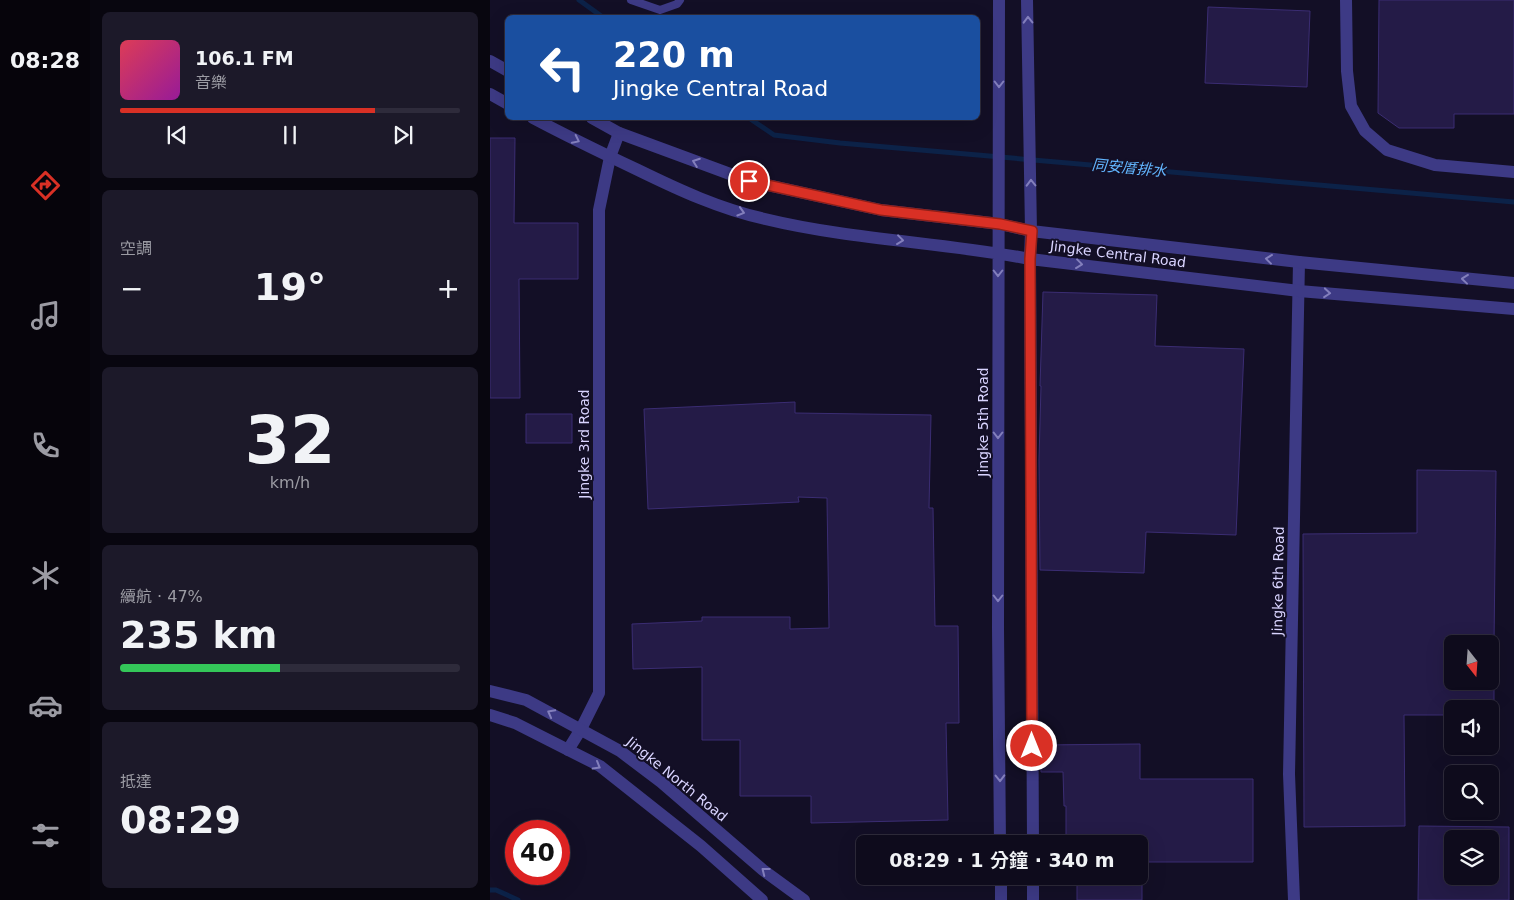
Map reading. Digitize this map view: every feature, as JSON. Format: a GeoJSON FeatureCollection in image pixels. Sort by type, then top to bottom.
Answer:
{"type":"FeatureCollection","features":[{"type":"Feature","properties":{"kind":"street","name":"Jingke 5th Road"},"geometry":{"type":"LineString","coordinates":[[999,0],[998,628],[1000,835]]}},
{"type":"Feature","properties":{"kind":"street"},"geometry":{"type":"LineString","coordinates":[[1027,0],[1032,231],[1030,259],[1033,835]]}},
{"type":"Feature","properties":{"kind":"street"},"geometry":{"type":"LineString","coordinates":[[1346,0],[1347,71],[1351,106],[1366,131],[1387,150],[1435,165],[1514,172]]}},
{"type":"Feature","properties":{"kind":"street"},"geometry":{"type":"LineString","coordinates":[[490,61],[505,69]]}},
{"type":"Feature","properties":{"kind":"street"},"geometry":{"type":"LineString","coordinates":[[490,94],[505,102]]}},
{"type":"Feature","properties":{"kind":"street","name":"Jingke Central Road"},"geometry":{"type":"LineString","coordinates":[[537,120],[610,157],[710,203],[764,219],[823,230],[998,252],[1030,259],[1299,291],[1514,309]]}},
{"type":"Feature","properties":{"kind":"street","name":"Jingke Central Road"},"geometry":{"type":"LineString","coordinates":[[596,120],[619,133],[749,181],[881,210],[1000,224],[1032,231],[1299,262],[1514,283]]}},
{"type":"Feature","properties":{"kind":"street","name":"Jingke 3rd Road"},"geometry":{"type":"LineString","coordinates":[[568,750],[599,693],[599,210],[610,157],[619,133]]}},
{"type":"Feature","properties":{"kind":"street","name":"Jingke 6th Road"},"geometry":{"type":"LineString","coordinates":[[1294,900],[1289,774],[1299,262]]}},
{"type":"Feature","properties":{"kind":"street","name":"Jingke North Road"},"geometry":{"type":"LineString","coordinates":[[490,691],[526,700],[620,750],[654,776],[763,870],[804,900]]}},
{"type":"Feature","properties":{"kind":"street"},"geometry":{"type":"LineString","coordinates":[[490,715],[515,723],[600,766],[700,846],[762,900]]}},
{"type":"Feature","properties":{"kind":"street"},"geometry":{"type":"LineString","coordinates":[[1001,885],[1001,900]]}},
{"type":"Feature","properties":{"kind":"street"},"geometry":{"type":"LineString","coordinates":[[1033,885],[1033,900]]}},
{"type":"Feature","properties":{"kind":"lane"},"geometry":{"type":"LineString","coordinates":[[631,0],[660,10],[676,4],[680,0]]}},
{"type":"Feature","properties":{"kind":"building"},"geometry":{"type":"Polygon","coordinates":[[[1379,0],[1514,0],[1514,114],[1454,114],[1454,128],[1399,128],[1378,113],[1379,0]]]}},
{"type":"Feature","properties":{"kind":"building"},"geometry":{"type":"Polygon","coordinates":[[[1208,7],[1310,11],[1307,87],[1205,83],[1208,7]]]}},
{"type":"Feature","properties":{"kind":"building"},"geometry":{"type":"Polygon","coordinates":[[[490,138],[515,138],[514,223],[578,223],[578,279],[519,279],[520,398],[490,398],[490,138]]]}},
{"type":"Feature","properties":{"kind":"building"},"geometry":{"type":"Polygon","coordinates":[[[1043,292],[1157,295],[1155,346],[1244,349],[1236,535],[1146,532],[1144,573],[1040,570],[1039,460],[1043,292]]]}},
{"type":"Feature","properties":{"kind":"building"},"geometry":{"type":"Polygon","coordinates":[[[795,402],[795,413],[931,415],[929,508],[933,508],[935,626],[958,626],[959,723],[946,723],[948,820],[811,823],[811,796],[740,796],[740,740],[702,740],[702,667],[633,669],[632,624],[702,621],[702,617],[790,617],[790,629],[829,628],[827,498],[798,497],[799,502],[648,509],[644,409],[795,402]]]}},
{"type":"Feature","properties":{"kind":"building"},"geometry":{"type":"Polygon","coordinates":[[[526,414],[572,414],[572,443],[526,443],[526,414]]]}},
{"type":"Feature","properties":{"kind":"building"},"geometry":{"type":"Polygon","coordinates":[[[1417,470],[1496,471],[1494,635],[1444,635],[1444,690],[1494,690],[1494,700],[1444,700],[1444,715],[1404,715],[1405,826],[1304,827],[1303,534],[1417,533],[1417,470]]]}},
{"type":"Feature","properties":{"kind":"building"},"geometry":{"type":"Polygon","coordinates":[[[1140,744],[1140,779],[1253,779],[1253,862],[1148,862],[1148,835],[1066,835],[1063,772],[1041,772],[1041,745],[1140,744]]]}},
{"type":"Feature","properties":{"kind":"building"},"geometry":{"type":"Polygon","coordinates":[[[1419,826],[1509,827],[1509,900],[1418,900],[1419,826]]]}},
{"type":"Feature","properties":{"kind":"building"},"geometry":{"type":"Polygon","coordinates":[[[1077,885],[1142,885],[1142,900],[1077,900],[1077,885]]]}},
{"type":"Feature","properties":{"kind":"waterway","name":"同安厝排水"},"geometry":{"type":"LineString","coordinates":[[579,0],[600,15]]}},
{"type":"Feature","properties":{"kind":"waterway","name":"同安厝排水"},"geometry":{"type":"LineString","coordinates":[[752,120],[774,135],[840,143],[1514,202]]}},
{"type":"Feature","properties":{"kind":"waterway"},"geometry":{"type":"LineString","coordinates":[[490,890],[496,890],[518,900]]}},
{"type":"Feature","properties":{"kind":"route"},"geometry":{"type":"LineString","coordinates":[[749,181],[881,210],[1000,224],[1032,231],[1030,259],[1032,746]]}}]}
